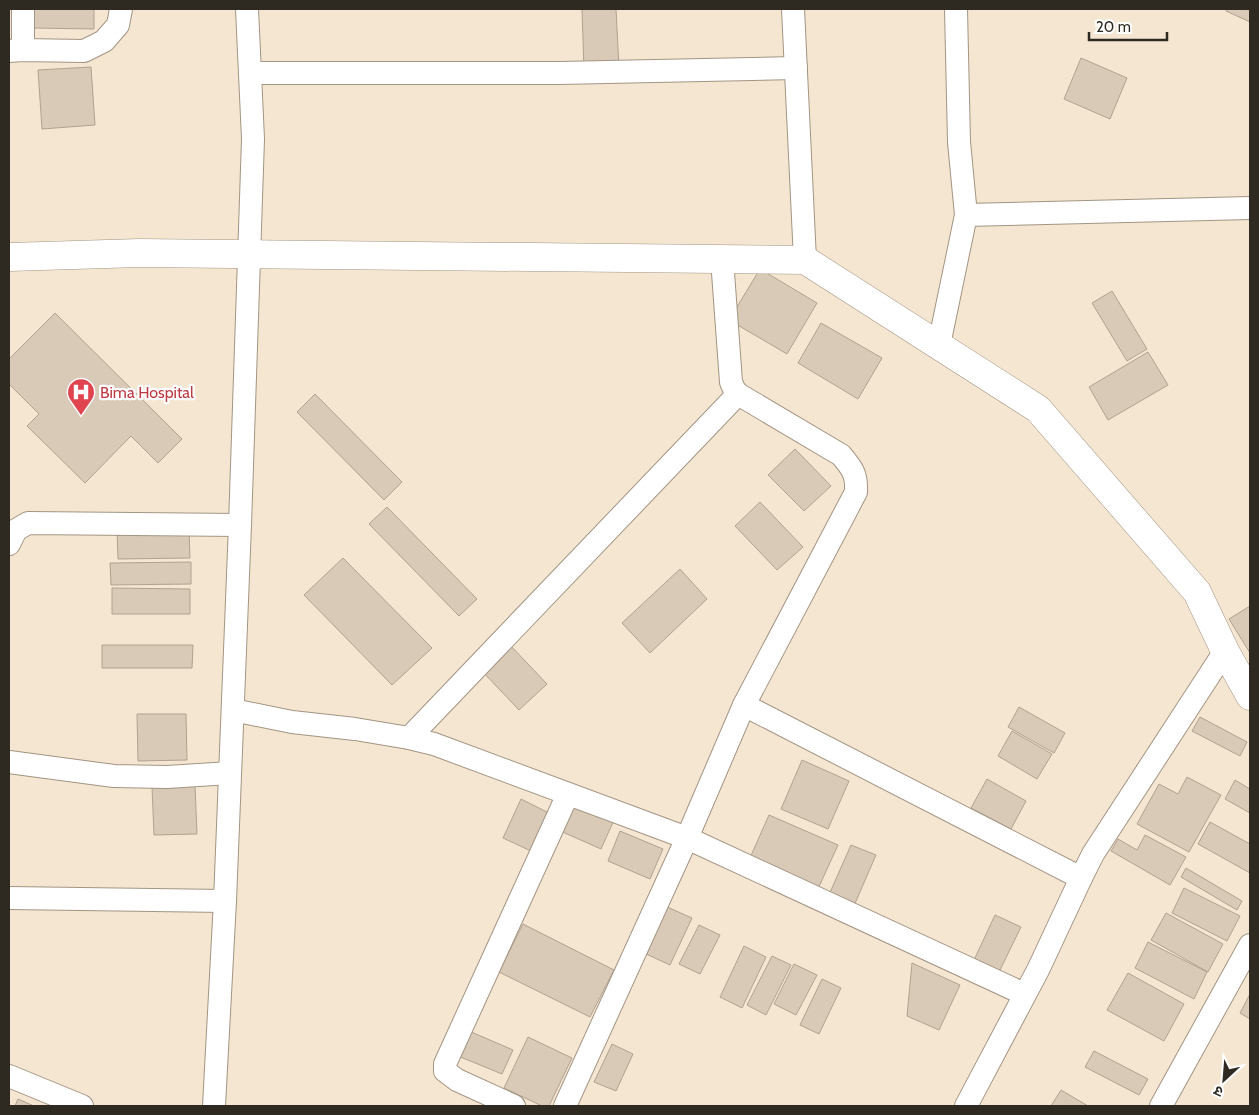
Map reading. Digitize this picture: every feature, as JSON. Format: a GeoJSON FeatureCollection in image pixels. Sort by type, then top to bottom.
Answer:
{"type":"FeatureCollection","features":[{"type":"Feature","properties":{"kind":"street"},"geometry":{"type":"LineString","coordinates":[[23,9],[16,51],[84,51],[104,41],[114,31],[118,25],[121,9]]}},
{"type":"Feature","properties":{"kind":"street"},"geometry":{"type":"LineString","coordinates":[[214,1106],[233,710],[249,254],[252,139],[247,9]]}},
{"type":"Feature","properties":{"kind":"street"},"geometry":{"type":"LineString","coordinates":[[794,9],[805,260]]}},
{"type":"Feature","properties":{"kind":"street"},"geometry":{"type":"LineString","coordinates":[[939,345],[966,215],[959,142],[956,9]]}},
{"type":"Feature","properties":{"kind":"street"},"geometry":{"type":"LineString","coordinates":[[250,73],[559,73],[796,68]]}},
{"type":"Feature","properties":{"kind":"street"},"geometry":{"type":"LineString","coordinates":[[966,215],[1250,208]]}},
{"type":"Feature","properties":{"kind":"street"},"geometry":{"type":"LineString","coordinates":[[9,257],[140,253],[805,260],[1038,409],[1197,592],[1225,651],[1250,696]]}},
{"type":"Feature","properties":{"kind":"street"},"geometry":{"type":"LineString","coordinates":[[565,1106],[687,838],[744,705],[856,492],[857,481],[852,468],[841,455],[738,394],[734,389],[731,382],[722,259]]}},
{"type":"Feature","properties":{"kind":"street"},"geometry":{"type":"LineString","coordinates":[[409,738],[738,394]]}},
{"type":"Feature","properties":{"kind":"street"},"geometry":{"type":"LineString","coordinates":[[9,544],[16,530],[28,523],[240,525]]}},
{"type":"Feature","properties":{"kind":"street"},"geometry":{"type":"LineString","coordinates":[[966,1106],[1038,970],[1093,854],[1225,651]]}},
{"type":"Feature","properties":{"kind":"street"},"geometry":{"type":"LineString","coordinates":[[744,705],[1081,878]]}},
{"type":"Feature","properties":{"kind":"street"},"geometry":{"type":"LineString","coordinates":[[233,710],[292,722],[355,729],[434,744],[687,838],[1024,994]]}},
{"type":"Feature","properties":{"kind":"street"},"geometry":{"type":"LineString","coordinates":[[9,762],[114,776],[167,777],[230,773]]}},
{"type":"Feature","properties":{"kind":"street"},"geometry":{"type":"LineString","coordinates":[[514,1106],[457,1080],[445,1071],[445,1064],[568,794]]}},
{"type":"Feature","properties":{"kind":"street"},"geometry":{"type":"LineString","coordinates":[[9,898],[225,901]]}},
{"type":"Feature","properties":{"kind":"street"},"geometry":{"type":"LineString","coordinates":[[1161,1106],[1250,945]]}},
{"type":"Feature","properties":{"kind":"street"},"geometry":{"type":"LineString","coordinates":[[9,1076],[82,1106]]}},
{"type":"Feature","properties":{"kind":"building"},"geometry":{"type":"Polygon","coordinates":[[[33,9],[94,9],[94,29],[33,28],[33,9]]]}},
{"type":"Feature","properties":{"kind":"building"},"geometry":{"type":"Polygon","coordinates":[[[582,9],[616,9],[619,68],[584,70],[582,9]]]}},
{"type":"Feature","properties":{"kind":"building"},"geometry":{"type":"Polygon","coordinates":[[[1227,9],[1250,9],[1250,22],[1226,11],[1227,9]]]}},
{"type":"Feature","properties":{"kind":"building"},"geometry":{"type":"Polygon","coordinates":[[[1081,58],[1127,78],[1110,119],[1064,99],[1081,58]]]}},
{"type":"Feature","properties":{"kind":"building"},"geometry":{"type":"Polygon","coordinates":[[[91,67],[95,125],[42,129],[38,70],[91,67]]]}},
{"type":"Feature","properties":{"kind":"building"},"geometry":{"type":"Polygon","coordinates":[[[760,269],[817,303],[787,354],[729,320],[760,269]]]}},
{"type":"Feature","properties":{"kind":"building"},"geometry":{"type":"Polygon","coordinates":[[[1112,291],[1147,349],[1127,361],[1092,303],[1112,291]]]}},
{"type":"Feature","properties":{"kind":"building"},"geometry":{"type":"Polygon","coordinates":[[[55,313],[182,439],[158,463],[131,436],[85,483],[27,426],[39,414],[9,384],[9,359],[55,313]]]}},
{"type":"Feature","properties":{"kind":"building"},"geometry":{"type":"Polygon","coordinates":[[[821,323],[882,358],[858,399],[798,363],[821,323]]]}},
{"type":"Feature","properties":{"kind":"building"},"geometry":{"type":"Polygon","coordinates":[[[1148,352],[1168,385],[1108,420],[1089,387],[1148,352]]]}},
{"type":"Feature","properties":{"kind":"building"},"geometry":{"type":"Polygon","coordinates":[[[315,394],[402,482],[384,500],[297,412],[315,394]]]}},
{"type":"Feature","properties":{"kind":"building"},"geometry":{"type":"Polygon","coordinates":[[[795,449],[831,486],[804,511],[768,475],[795,449]]]}},
{"type":"Feature","properties":{"kind":"building"},"geometry":{"type":"Polygon","coordinates":[[[760,502],[803,547],[777,570],[735,526],[760,502]]]}},
{"type":"Feature","properties":{"kind":"building"},"geometry":{"type":"Polygon","coordinates":[[[387,507],[477,599],[459,616],[369,524],[387,507]]]}},
{"type":"Feature","properties":{"kind":"building"},"geometry":{"type":"Polygon","coordinates":[[[189,529],[190,558],[118,559],[117,530],[189,529]]]}},
{"type":"Feature","properties":{"kind":"building"},"geometry":{"type":"Polygon","coordinates":[[[343,558],[432,648],[392,685],[304,595],[343,558]]]}},
{"type":"Feature","properties":{"kind":"building"},"geometry":{"type":"Polygon","coordinates":[[[191,562],[191,584],[111,585],[110,563],[191,562]]]}},
{"type":"Feature","properties":{"kind":"building"},"geometry":{"type":"Polygon","coordinates":[[[680,569],[707,599],[650,653],[622,623],[680,569]]]}},
{"type":"Feature","properties":{"kind":"building"},"geometry":{"type":"Polygon","coordinates":[[[112,588],[190,589],[190,614],[112,614],[112,588]]]}},
{"type":"Feature","properties":{"kind":"building"},"geometry":{"type":"Polygon","coordinates":[[[1250,606],[1250,653],[1229,619],[1250,606]]]}},
{"type":"Feature","properties":{"kind":"building"},"geometry":{"type":"Polygon","coordinates":[[[509,644],[547,684],[519,710],[481,670],[509,644]]]}},
{"type":"Feature","properties":{"kind":"building"},"geometry":{"type":"Polygon","coordinates":[[[102,645],[193,645],[192,668],[102,668],[102,645]]]}},
{"type":"Feature","properties":{"kind":"building"},"geometry":{"type":"Polygon","coordinates":[[[1019,707],[1065,733],[1054,753],[1008,727],[1019,707]]]}},
{"type":"Feature","properties":{"kind":"building"},"geometry":{"type":"Polygon","coordinates":[[[137,714],[186,714],[187,760],[138,761],[137,714]]]}},
{"type":"Feature","properties":{"kind":"building"},"geometry":{"type":"Polygon","coordinates":[[[1200,717],[1247,742],[1240,756],[1192,731],[1200,717]]]}},
{"type":"Feature","properties":{"kind":"building"},"geometry":{"type":"Polygon","coordinates":[[[1012,731],[1052,754],[1037,779],[998,756],[1012,731]]]}},
{"type":"Feature","properties":{"kind":"building"},"geometry":{"type":"Polygon","coordinates":[[[802,760],[849,781],[828,829],[781,809],[802,760]]]}},
{"type":"Feature","properties":{"kind":"building"},"geometry":{"type":"Polygon","coordinates":[[[1187,777],[1221,795],[1189,852],[1137,824],[1159,784],[1178,794],[1187,777]]]}},
{"type":"Feature","properties":{"kind":"building"},"geometry":{"type":"Polygon","coordinates":[[[987,779],[1026,801],[1011,829],[971,808],[987,779]]]}},
{"type":"Feature","properties":{"kind":"building"},"geometry":{"type":"Polygon","coordinates":[[[1235,780],[1250,789],[1250,813],[1225,799],[1235,780]]]}},
{"type":"Feature","properties":{"kind":"building"},"geometry":{"type":"Polygon","coordinates":[[[195,786],[197,834],[154,835],[152,787],[195,786]]]}},
{"type":"Feature","properties":{"kind":"building"},"geometry":{"type":"Polygon","coordinates":[[[521,799],[551,814],[533,852],[503,838],[521,799]]]}},
{"type":"Feature","properties":{"kind":"building"},"geometry":{"type":"Polygon","coordinates":[[[570,802],[614,820],[601,849],[558,830],[570,802]]]}},
{"type":"Feature","properties":{"kind":"building"},"geometry":{"type":"Polygon","coordinates":[[[769,815],[838,845],[817,891],[749,860],[769,815]]]}},
{"type":"Feature","properties":{"kind":"building"},"geometry":{"type":"Polygon","coordinates":[[[1210,822],[1250,844],[1250,873],[1198,844],[1210,822]]]}},
{"type":"Feature","properties":{"kind":"building"},"geometry":{"type":"Polygon","coordinates":[[[620,831],[663,849],[650,879],[608,861],[620,831]]]}},
{"type":"Feature","properties":{"kind":"building"},"geometry":{"type":"Polygon","coordinates":[[[1145,835],[1186,857],[1170,885],[1111,851],[1118,839],[1137,850],[1145,835]]]}},
{"type":"Feature","properties":{"kind":"building"},"geometry":{"type":"Polygon","coordinates":[[[851,845],[876,855],[853,908],[828,897],[851,845]]]}},
{"type":"Feature","properties":{"kind":"building"},"geometry":{"type":"Polygon","coordinates":[[[1186,868],[1242,901],[1237,910],[1181,877],[1186,868]]]}},
{"type":"Feature","properties":{"kind":"building"},"geometry":{"type":"Polygon","coordinates":[[[1184,888],[1240,916],[1227,941],[1172,913],[1184,888]]]}},
{"type":"Feature","properties":{"kind":"building"},"geometry":{"type":"Polygon","coordinates":[[[665,906],[692,918],[670,965],[644,953],[665,906]]]}},
{"type":"Feature","properties":{"kind":"building"},"geometry":{"type":"Polygon","coordinates":[[[1166,913],[1223,944],[1208,972],[1151,940],[1166,913]]]}},
{"type":"Feature","properties":{"kind":"building"},"geometry":{"type":"Polygon","coordinates":[[[995,915],[1021,927],[999,972],[974,960],[995,915]]]}},
{"type":"Feature","properties":{"kind":"building"},"geometry":{"type":"Polygon","coordinates":[[[523,924],[614,970],[590,1017],[499,972],[523,924]]]}},
{"type":"Feature","properties":{"kind":"building"},"geometry":{"type":"Polygon","coordinates":[[[699,925],[720,935],[700,974],[679,964],[699,925]]]}},
{"type":"Feature","properties":{"kind":"building"},"geometry":{"type":"Polygon","coordinates":[[[1148,942],[1207,972],[1194,999],[1135,968],[1148,942]]]}},
{"type":"Feature","properties":{"kind":"building"},"geometry":{"type":"Polygon","coordinates":[[[744,946],[766,957],[742,1008],[720,997],[744,946]]]}},
{"type":"Feature","properties":{"kind":"building"},"geometry":{"type":"Polygon","coordinates":[[[772,956],[791,965],[766,1015],[747,1005],[772,956]]]}},
{"type":"Feature","properties":{"kind":"building"},"geometry":{"type":"Polygon","coordinates":[[[912,963],[960,985],[939,1030],[907,1016],[912,963]]]}},
{"type":"Feature","properties":{"kind":"building"},"geometry":{"type":"Polygon","coordinates":[[[794,964],[817,975],[796,1015],[774,1004],[794,964]]]}},
{"type":"Feature","properties":{"kind":"building"},"geometry":{"type":"Polygon","coordinates":[[[1128,973],[1184,1004],[1164,1041],[1107,1010],[1128,973]]]}},
{"type":"Feature","properties":{"kind":"building"},"geometry":{"type":"Polygon","coordinates":[[[822,979],[841,988],[819,1034],[800,1025],[822,979]]]}},
{"type":"Feature","properties":{"kind":"building"},"geometry":{"type":"Polygon","coordinates":[[[1250,994],[1250,1019],[1240,1013],[1250,994]]]}},
{"type":"Feature","properties":{"kind":"building"},"geometry":{"type":"Polygon","coordinates":[[[469,1031],[513,1050],[502,1074],[458,1056],[469,1031]]]}},
{"type":"Feature","properties":{"kind":"building"},"geometry":{"type":"Polygon","coordinates":[[[528,1037],[572,1058],[549,1106],[542,1106],[504,1088],[528,1037]]]}},
{"type":"Feature","properties":{"kind":"building"},"geometry":{"type":"Polygon","coordinates":[[[612,1044],[633,1054],[616,1091],[594,1082],[612,1044]]]}},
{"type":"Feature","properties":{"kind":"building"},"geometry":{"type":"Polygon","coordinates":[[[1094,1051],[1148,1079],[1139,1095],[1085,1067],[1094,1051]]]}},
{"type":"Feature","properties":{"kind":"building"},"geometry":{"type":"Polygon","coordinates":[[[1061,1090],[1088,1106],[1051,1106],[1061,1090]]]}},
{"type":"Feature","properties":{"kind":"building"},"geometry":{"type":"Polygon","coordinates":[[[18,1099],[34,1106],[15,1106],[18,1099]]]}},
{"type":"Feature","properties":{"kind":"place","name":"Bima Hospital"},"geometry":{"type":"Point","coordinates":[81,416]}}]}
